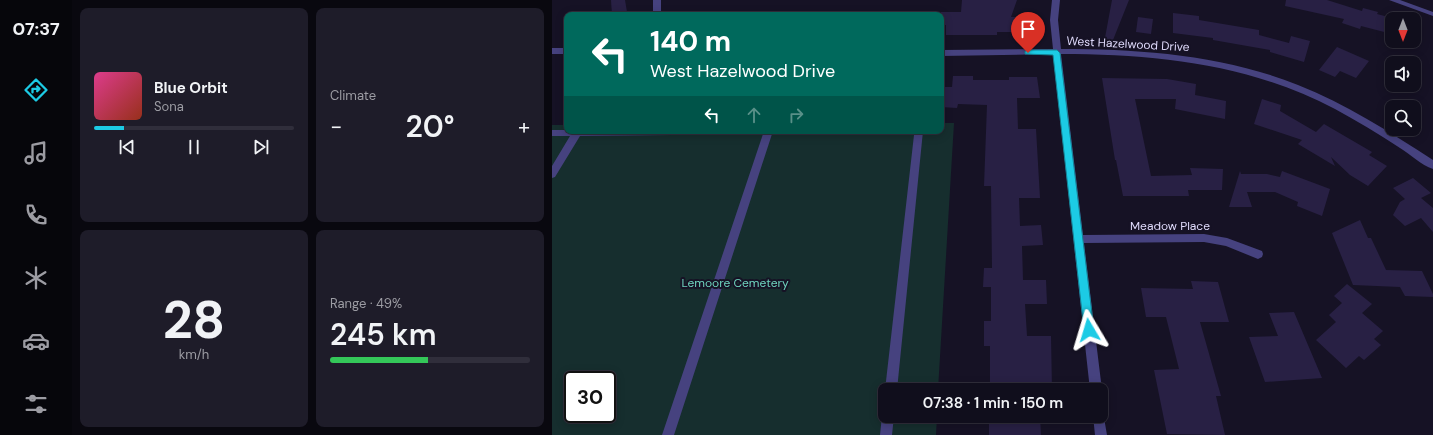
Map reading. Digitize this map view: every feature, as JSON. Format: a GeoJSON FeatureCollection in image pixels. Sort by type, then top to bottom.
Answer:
{"type":"FeatureCollection","features":[{"type":"Feature","properties":{"kind":"street"},"geometry":{"type":"LineString","coordinates":[[657,0],[657,12]]}},
{"type":"Feature","properties":{"kind":"street"},"geometry":{"type":"LineString","coordinates":[[1056,0],[1054,20],[1057,53],[1095,383]]}},
{"type":"Feature","properties":{"kind":"street"},"geometry":{"type":"LineString","coordinates":[[1393,0],[1433,14]]}},
{"type":"Feature","properties":{"kind":"street"},"geometry":{"type":"LineString","coordinates":[[552,51],[564,51]]}},
{"type":"Feature","properties":{"kind":"street","name":"West Hazelwood Drive"},"geometry":{"type":"LineString","coordinates":[[944,53],[1057,53],[1163,56],[1222,65],[1262,75],[1298,88],[1341,108],[1399,141],[1433,165]]}},
{"type":"Feature","properties":{"kind":"street"},"geometry":{"type":"LineString","coordinates":[[552,133],[564,133]]}},
{"type":"Feature","properties":{"kind":"street"},"geometry":{"type":"LineString","coordinates":[[552,174],[576,134]]}},
{"type":"Feature","properties":{"kind":"street"},"geometry":{"type":"LineString","coordinates":[[668,435],[768,134]]}},
{"type":"Feature","properties":{"kind":"street"},"geometry":{"type":"LineString","coordinates":[[892,383],[919,134]]}},
{"type":"Feature","properties":{"kind":"street","name":"Meadow Place"},"geometry":{"type":"LineString","coordinates":[[1079,239],[1204,238],[1228,242],[1258,254]]}},
{"type":"Feature","properties":{"kind":"street"},"geometry":{"type":"LineString","coordinates":[[886,435],[887,423]]}},
{"type":"Feature","properties":{"kind":"street"},"geometry":{"type":"LineString","coordinates":[[1100,423],[1101,435]]}},
{"type":"Feature","properties":{"kind":"green space","name":"Lemoore Cemetery"},"geometry":{"type":"Polygon","coordinates":[[[944,123],[954,123],[938,383],[878,383],[878,423],[937,423],[936,435],[552,435],[552,125],[564,125],[564,134],[944,134],[944,123]]]}},
{"type":"Feature","properties":{"kind":"building"},"geometry":{"type":"Polygon","coordinates":[[[611,0],[625,0],[627,12],[612,12],[611,0]]]}},
{"type":"Feature","properties":{"kind":"building"},"geometry":{"type":"Polygon","coordinates":[[[962,0],[1017,0],[1011,17],[1022,17],[1024,32],[997,32],[997,35],[946,35],[944,12],[961,12],[962,0]]]}},
{"type":"Feature","properties":{"kind":"building"},"geometry":{"type":"Polygon","coordinates":[[[1112,0],[1129,0],[1111,45],[1104,43],[1112,0]]]}},
{"type":"Feature","properties":{"kind":"building"},"geometry":{"type":"Polygon","coordinates":[[[1286,0],[1327,0],[1362,11],[1363,8],[1378,12],[1377,14],[1385,16],[1385,32],[1361,26],[1360,29],[1342,23],[1344,19],[1285,6],[1286,0]]]}},
{"type":"Feature","properties":{"kind":"building"},"geometry":{"type":"Polygon","coordinates":[[[1173,13],[1199,16],[1199,20],[1259,30],[1259,35],[1289,43],[1291,36],[1310,41],[1304,62],[1270,52],[1270,50],[1213,40],[1213,38],[1173,33],[1173,13]]]}},
{"type":"Feature","properties":{"kind":"building"},"geometry":{"type":"Polygon","coordinates":[[[1138,17],[1153,19],[1151,34],[1136,32],[1138,17]]]}},
{"type":"Feature","properties":{"kind":"building"},"geometry":{"type":"Polygon","coordinates":[[[1337,47],[1369,61],[1356,78],[1340,71],[1335,77],[1319,70],[1337,47]]]}},
{"type":"Feature","properties":{"kind":"building"},"geometry":{"type":"Polygon","coordinates":[[[953,76],[973,76],[973,80],[1009,80],[1009,77],[1037,77],[1040,98],[1017,98],[1018,129],[1036,129],[1040,198],[1019,198],[1020,226],[1041,225],[1043,245],[1022,246],[1023,280],[1046,280],[1047,304],[1025,304],[1027,336],[1051,336],[1052,383],[976,383],[990,382],[990,346],[984,346],[984,321],[991,321],[991,287],[983,287],[984,268],[992,268],[991,186],[984,186],[987,105],[958,104],[957,108],[944,107],[944,87],[952,87],[953,76]]]}},
{"type":"Feature","properties":{"kind":"building"},"geometry":{"type":"Polygon","coordinates":[[[1102,78],[1167,79],[1196,84],[1195,95],[1226,101],[1225,119],[1175,109],[1176,99],[1135,99],[1151,176],[1192,175],[1190,168],[1223,169],[1222,190],[1188,190],[1189,196],[1123,196],[1115,160],[1102,78]]]}},
{"type":"Feature","properties":{"kind":"building"},"geometry":{"type":"Polygon","coordinates":[[[1262,99],[1281,105],[1280,111],[1316,132],[1324,124],[1372,152],[1369,155],[1387,166],[1368,186],[1350,175],[1331,157],[1335,166],[1298,144],[1302,140],[1254,124],[1262,99]]]}},
{"type":"Feature","properties":{"kind":"building"},"geometry":{"type":"Polygon","coordinates":[[[1240,171],[1241,174],[1267,174],[1280,177],[1282,171],[1330,189],[1322,216],[1297,206],[1298,202],[1275,192],[1247,192],[1252,207],[1229,207],[1240,171]]]}},
{"type":"Feature","properties":{"kind":"building"},"geometry":{"type":"Polygon","coordinates":[[[1413,178],[1431,193],[1421,198],[1433,208],[1433,232],[1421,218],[1405,226],[1393,215],[1400,202],[1405,199],[1393,188],[1413,178]]]}},
{"type":"Feature","properties":{"kind":"building"},"geometry":{"type":"Polygon","coordinates":[[[1360,220],[1368,238],[1371,238],[1386,270],[1422,271],[1433,297],[1405,296],[1400,287],[1353,285],[1332,233],[1360,220]]]}},
{"type":"Feature","properties":{"kind":"building"},"geometry":{"type":"Polygon","coordinates":[[[1191,281],[1218,282],[1229,322],[1200,322],[1221,396],[1216,396],[1225,435],[1167,434],[1154,370],[1179,369],[1166,317],[1146,317],[1141,288],[1193,289],[1191,281]]]}},
{"type":"Feature","properties":{"kind":"building"},"geometry":{"type":"Polygon","coordinates":[[[1347,284],[1372,304],[1362,313],[1383,331],[1374,339],[1381,345],[1364,360],[1359,356],[1346,368],[1316,340],[1336,322],[1329,315],[1342,303],[1334,296],[1347,284]]]}},
{"type":"Feature","properties":{"kind":"building"},"geometry":{"type":"Polygon","coordinates":[[[1294,312],[1322,378],[1265,382],[1249,337],[1278,336],[1269,313],[1294,312]]]}},
{"type":"Feature","properties":{"kind":"building"},"geometry":{"type":"Polygon","coordinates":[[[989,423],[1040,423],[1041,435],[989,435],[989,423]]]}},
{"type":"Feature","properties":{"kind":"route"},"geometry":{"type":"LineString","coordinates":[[1028,53],[1057,53],[1089,330]]}}]}
